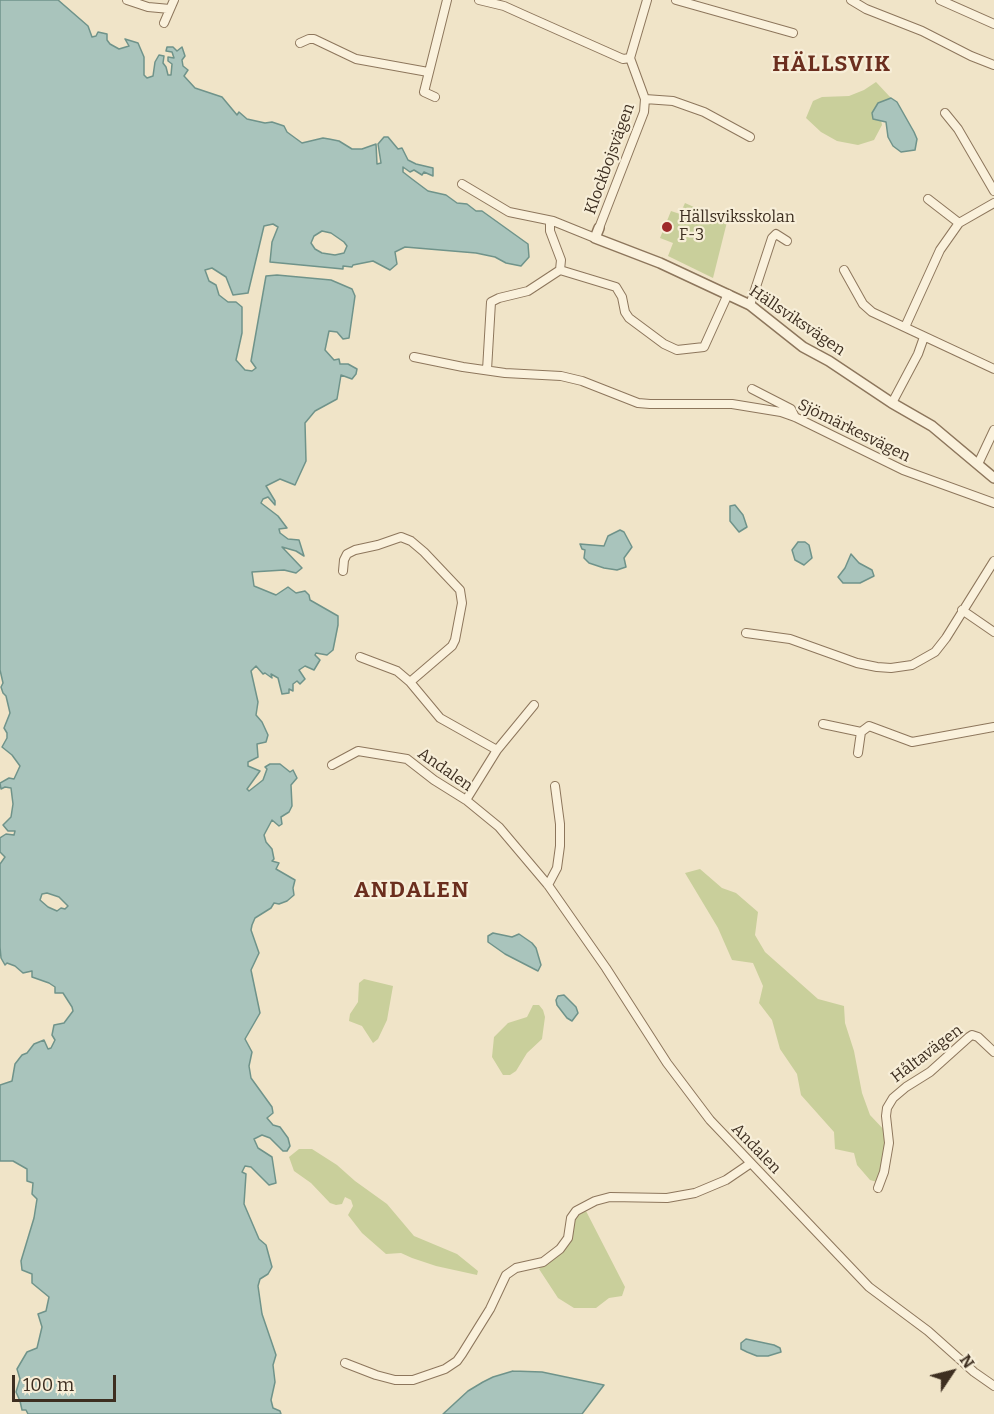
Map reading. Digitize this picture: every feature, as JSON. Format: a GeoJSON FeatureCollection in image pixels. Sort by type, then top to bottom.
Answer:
{"type":"FeatureCollection","features":[{"type":"Feature","properties":{"kind":"street"},"geometry":{"type":"LineString","coordinates":[[127,0],[148,7],[170,9]]}},
{"type":"Feature","properties":{"kind":"street"},"geometry":{"type":"LineString","coordinates":[[164,23],[174,0]]}},
{"type":"Feature","properties":{"kind":"street"},"geometry":{"type":"LineString","coordinates":[[435,97],[424,92],[447,0]]}},
{"type":"Feature","properties":{"kind":"street"},"geometry":{"type":"LineString","coordinates":[[479,0],[524,15],[623,59],[630,58],[647,0]]}},
{"type":"Feature","properties":{"kind":"street"},"geometry":{"type":"LineString","coordinates":[[676,0],[793,33]]}},
{"type":"Feature","properties":{"kind":"street"},"geometry":{"type":"LineString","coordinates":[[851,0],[866,9],[922,31],[994,65]]}},
{"type":"Feature","properties":{"kind":"street"},"geometry":{"type":"LineString","coordinates":[[940,0],[994,24]]}},
{"type":"Feature","properties":{"kind":"street"},"geometry":{"type":"LineString","coordinates":[[300,43],[314,39],[356,59],[428,72]]}},
{"type":"Feature","properties":{"kind":"street","name":"Klockbojsvägen"},"geometry":{"type":"LineString","coordinates":[[599,228],[644,112],[645,99],[630,58]]}},
{"type":"Feature","properties":{"kind":"street","name":"Klockbojsvägen"},"geometry":{"type":"LineString","coordinates":[[645,99],[673,101],[704,112],[750,137]]}},
{"type":"Feature","properties":{"kind":"street"},"geometry":{"type":"LineString","coordinates":[[945,113],[958,129],[994,192]]}},
{"type":"Feature","properties":{"kind":"street","name":"Hällsviksvägen"},"geometry":{"type":"LineString","coordinates":[[462,184],[510,212],[550,220],[660,263],[750,305],[803,347],[829,360],[892,403],[932,426],[994,478]]}},
{"type":"Feature","properties":{"kind":"street"},"geometry":{"type":"LineString","coordinates":[[928,199],[959,223]]}},
{"type":"Feature","properties":{"kind":"street"},"geometry":{"type":"LineString","coordinates":[[906,327],[940,250],[959,223],[994,203]]}},
{"type":"Feature","properties":{"kind":"street"},"geometry":{"type":"LineString","coordinates":[[550,220],[550,231],[561,261],[560,270]]}},
{"type":"Feature","properties":{"kind":"street"},"geometry":{"type":"LineString","coordinates":[[595,238],[599,228]]}},
{"type":"Feature","properties":{"kind":"street"},"geometry":{"type":"LineString","coordinates":[[750,305],[772,238],[776,234],[787,241]]}},
{"type":"Feature","properties":{"kind":"street"},"geometry":{"type":"LineString","coordinates":[[560,270],[616,287],[629,318],[664,344],[677,350],[704,347],[728,294]]}},
{"type":"Feature","properties":{"kind":"street"},"geometry":{"type":"LineString","coordinates":[[487,370],[491,302],[528,291],[560,270]]}},
{"type":"Feature","properties":{"kind":"street"},"geometry":{"type":"LineString","coordinates":[[844,270],[867,309],[994,369]]}},
{"type":"Feature","properties":{"kind":"street"},"geometry":{"type":"LineString","coordinates":[[892,403],[918,354],[924,337]]}},
{"type":"Feature","properties":{"kind":"street","name":"Sjömärkesvägen"},"geometry":{"type":"LineString","coordinates":[[414,357],[463,367],[561,376],[582,381],[638,403],[743,404],[766,408],[795,417],[903,470],[994,503]]}},
{"type":"Feature","properties":{"kind":"street"},"geometry":{"type":"LineString","coordinates":[[752,389],[791,408],[795,417]]}},
{"type":"Feature","properties":{"kind":"street"},"geometry":{"type":"LineString","coordinates":[[978,464],[994,430]]}},
{"type":"Feature","properties":{"kind":"street"},"geometry":{"type":"LineString","coordinates":[[343,571],[347,554],[354,549],[378,545],[401,537],[411,541],[424,552],[460,590],[462,603],[452,646],[411,682]]}},
{"type":"Feature","properties":{"kind":"street"},"geometry":{"type":"LineString","coordinates":[[746,633],[790,639],[857,663],[891,668],[912,665],[935,652],[994,561]]}},
{"type":"Feature","properties":{"kind":"street"},"geometry":{"type":"LineString","coordinates":[[962,610],[994,632]]}},
{"type":"Feature","properties":{"kind":"street"},"geometry":{"type":"LineString","coordinates":[[360,657],[397,671],[411,682],[440,718],[497,750]]}},
{"type":"Feature","properties":{"kind":"street"},"geometry":{"type":"LineString","coordinates":[[466,800],[497,750],[534,705]]}},
{"type":"Feature","properties":{"kind":"street"},"geometry":{"type":"LineString","coordinates":[[823,724],[861,732]]}},
{"type":"Feature","properties":{"kind":"street"},"geometry":{"type":"LineString","coordinates":[[858,753],[861,732],[869,726],[912,742],[994,727]]}},
{"type":"Feature","properties":{"kind":"street","name":"Andalen"},"geometry":{"type":"LineString","coordinates":[[332,765],[358,751],[407,759],[434,780],[466,800],[499,827],[548,885],[606,968],[667,1063],[709,1119],[869,1287],[928,1331],[974,1372],[994,1386]]}},
{"type":"Feature","properties":{"kind":"street"},"geometry":{"type":"LineString","coordinates":[[548,885],[557,868],[560,846],[560,824],[555,786]]}},
{"type":"Feature","properties":{"kind":"street","name":"Håltavägen"},"geometry":{"type":"LineString","coordinates":[[878,1188],[884,1172],[889,1143],[886,1116],[892,1098],[930,1072],[972,1035],[978,1037],[994,1052]]}},
{"type":"Feature","properties":{"kind":"street"},"geometry":{"type":"LineString","coordinates":[[345,1363],[376,1375],[404,1380],[430,1375],[445,1369],[457,1361],[462,1354],[490,1309],[506,1275],[516,1268],[543,1262],[560,1249],[568,1238],[571,1218],[576,1211],[595,1201],[610,1197],[667,1198],[695,1192],[726,1180],[751,1163]]}},
{"type":"Feature","properties":{"kind":"green space"},"geometry":{"type":"Polygon","coordinates":[[[876,82],[891,98],[878,103],[873,119],[881,120],[882,125],[874,140],[858,145],[837,141],[821,132],[806,118],[813,101],[822,97],[849,96],[876,82]]]}},
{"type":"Feature","properties":{"kind":"green space"},"geometry":{"type":"Polygon","coordinates":[[[685,203],[727,222],[713,278],[668,256],[673,243],[660,238],[671,211],[680,214],[685,203]]]}},
{"type":"Feature","properties":{"kind":"green space"},"geometry":{"type":"Polygon","coordinates":[[[700,869],[722,888],[736,893],[758,912],[755,935],[765,952],[818,999],[844,1006],[845,1023],[854,1051],[862,1093],[870,1115],[886,1132],[890,1166],[877,1182],[870,1180],[857,1165],[854,1153],[835,1149],[834,1132],[801,1095],[797,1074],[780,1049],[772,1020],[759,1003],[763,986],[753,963],[732,960],[718,928],[685,873],[700,869]]]}},
{"type":"Feature","properties":{"kind":"green space"},"geometry":{"type":"Polygon","coordinates":[[[364,979],[393,986],[387,1020],[378,1039],[373,1043],[362,1026],[349,1021],[350,1014],[358,1002],[359,983],[364,979]]]}},
{"type":"Feature","properties":{"kind":"green space"},"geometry":{"type":"Polygon","coordinates":[[[533,1005],[539,1005],[545,1017],[542,1039],[527,1053],[516,1071],[510,1075],[503,1075],[492,1057],[494,1037],[508,1023],[527,1017],[533,1005]]]}},
{"type":"Feature","properties":{"kind":"green space"},"geometry":{"type":"Polygon","coordinates":[[[299,1149],[312,1149],[337,1165],[387,1204],[414,1236],[457,1254],[478,1271],[477,1275],[436,1266],[401,1253],[386,1254],[362,1233],[348,1215],[353,1206],[351,1200],[345,1197],[342,1204],[330,1203],[311,1183],[294,1171],[289,1157],[299,1149]]]}},
{"type":"Feature","properties":{"kind":"green space"},"geometry":{"type":"Polygon","coordinates":[[[586,1211],[625,1287],[622,1296],[609,1298],[596,1308],[574,1308],[558,1298],[539,1269],[559,1253],[575,1217],[586,1211]]]}},
{"type":"Feature","properties":{"kind":"water"},"geometry":{"type":"Polygon","coordinates":[[[0,0],[58,0],[88,26],[92,37],[98,32],[107,34],[110,44],[119,49],[129,46],[125,39],[138,43],[144,57],[144,75],[147,78],[153,76],[155,62],[159,55],[164,56],[163,63],[168,75],[171,75],[172,64],[168,61],[168,57],[174,58],[172,52],[166,51],[167,47],[173,47],[177,51],[182,47],[185,56],[182,60],[183,66],[188,70],[184,76],[195,88],[222,97],[237,115],[239,112],[247,119],[284,126],[287,132],[302,143],[323,138],[339,141],[352,149],[362,149],[376,144],[377,164],[381,163],[378,144],[384,137],[388,137],[398,149],[402,148],[408,160],[433,168],[433,176],[424,172],[422,175],[414,170],[410,172],[403,167],[403,172],[412,179],[428,191],[446,195],[457,203],[467,204],[476,211],[482,211],[528,244],[529,257],[521,266],[476,253],[405,247],[395,252],[397,264],[390,270],[373,261],[352,267],[343,266],[343,269],[270,262],[272,242],[278,227],[273,224],[264,226],[248,293],[233,295],[226,277],[212,268],[205,270],[209,281],[216,285],[219,295],[228,302],[236,302],[242,307],[242,333],[236,360],[245,370],[252,371],[256,368],[251,361],[266,276],[331,280],[352,289],[355,296],[349,338],[343,339],[337,332],[329,331],[325,350],[334,360],[339,359],[340,364],[348,364],[357,369],[356,374],[352,379],[341,375],[337,399],[315,411],[305,423],[306,461],[295,485],[280,479],[266,486],[275,505],[268,497],[261,503],[278,516],[287,528],[279,529],[280,533],[288,539],[299,540],[304,556],[282,547],[302,568],[296,573],[284,570],[252,572],[254,586],[276,595],[288,587],[296,593],[305,591],[310,600],[338,616],[333,650],[327,655],[316,653],[315,655],[320,660],[314,670],[305,666],[299,670],[305,679],[300,684],[297,681],[293,684],[293,691],[289,689],[289,693],[282,694],[278,678],[271,674],[272,678],[263,674],[256,666],[251,671],[258,702],[256,715],[268,735],[266,742],[257,744],[258,757],[248,762],[248,766],[260,771],[247,789],[249,791],[263,780],[267,769],[265,767],[270,764],[280,764],[290,772],[293,770],[297,778],[291,785],[292,806],[289,812],[281,817],[282,824],[279,826],[272,820],[264,835],[272,849],[274,859],[272,861],[279,863],[276,869],[295,880],[294,895],[287,901],[274,903],[271,908],[255,918],[252,925],[251,930],[259,953],[251,970],[260,1013],[245,1039],[252,1052],[249,1066],[251,1078],[272,1107],[273,1113],[267,1118],[273,1125],[280,1127],[288,1138],[290,1146],[287,1151],[283,1151],[270,1138],[262,1135],[254,1139],[258,1148],[272,1157],[276,1183],[269,1185],[251,1167],[245,1166],[242,1172],[246,1174],[244,1204],[259,1239],[266,1245],[272,1267],[268,1274],[260,1279],[258,1286],[262,1314],[276,1355],[273,1365],[275,1382],[271,1400],[273,1408],[281,1414],[28,1414],[26,1410],[22,1410],[16,1392],[20,1379],[17,1369],[27,1352],[37,1348],[42,1327],[38,1314],[46,1311],[49,1297],[32,1283],[32,1274],[22,1270],[21,1261],[34,1218],[37,1199],[32,1194],[33,1183],[27,1181],[27,1169],[13,1161],[0,1161],[0,1085],[12,1081],[15,1064],[34,1044],[44,1040],[48,1049],[51,1048],[55,1040],[52,1035],[54,1025],[64,1023],[73,1011],[63,993],[55,993],[55,987],[32,977],[32,971],[23,973],[15,966],[7,963],[5,965],[1,958],[0,864],[5,857],[0,852],[0,838],[6,834],[14,835],[15,831],[8,831],[3,825],[11,817],[13,804],[11,788],[1,789],[0,783],[9,778],[14,779],[20,766],[2,747],[7,738],[4,728],[10,713],[1,687],[3,683],[0,670],[0,0]],[[322,231],[314,236],[311,243],[315,249],[322,253],[335,255],[344,253],[347,246],[344,242],[331,233],[322,231]],[[47,893],[42,894],[40,900],[48,907],[57,911],[68,906],[59,897],[47,893]]]}},
{"type":"Feature","properties":{"kind":"water"},"geometry":{"type":"Polygon","coordinates":[[[891,98],[897,102],[914,132],[917,139],[915,150],[901,152],[893,146],[888,137],[886,122],[873,119],[872,113],[878,103],[891,98]]]}},
{"type":"Feature","properties":{"kind":"water"},"geometry":{"type":"Polygon","coordinates":[[[735,505],[743,515],[747,527],[739,532],[730,521],[730,506],[735,505]]]}},
{"type":"Feature","properties":{"kind":"water"},"geometry":{"type":"Polygon","coordinates":[[[620,530],[624,532],[632,547],[624,558],[626,567],[617,570],[604,568],[589,563],[584,558],[585,550],[580,544],[604,546],[608,536],[620,530]]]}},
{"type":"Feature","properties":{"kind":"water"},"geometry":{"type":"Polygon","coordinates":[[[798,542],[805,542],[809,545],[812,558],[804,565],[795,560],[792,550],[798,542]]]}},
{"type":"Feature","properties":{"kind":"water"},"geometry":{"type":"Polygon","coordinates":[[[851,554],[859,563],[872,570],[874,576],[860,583],[843,583],[838,577],[851,554]]]}},
{"type":"Feature","properties":{"kind":"water"},"geometry":{"type":"Polygon","coordinates":[[[493,933],[512,937],[519,934],[532,943],[536,948],[541,965],[538,971],[505,954],[488,942],[488,936],[493,933]]]}},
{"type":"Feature","properties":{"kind":"water"},"geometry":{"type":"Polygon","coordinates":[[[564,995],[576,1007],[578,1013],[572,1021],[557,1005],[558,996],[564,995]]]}},
{"type":"Feature","properties":{"kind":"water"},"geometry":{"type":"Polygon","coordinates":[[[746,1339],[774,1345],[780,1348],[781,1352],[768,1356],[757,1356],[741,1349],[741,1343],[746,1339]]]}},
{"type":"Feature","properties":{"kind":"water"},"geometry":{"type":"Polygon","coordinates":[[[513,1371],[542,1372],[604,1385],[582,1414],[443,1414],[468,1391],[493,1377],[513,1371]]]}},
{"type":"Feature","properties":{"kind":"place","name":"Hällsviksskolan F-3"},"geometry":{"type":"Point","coordinates":[667,227]}},
{"type":"Feature","properties":{"kind":"district","name":"HÄLLSVIK"},"geometry":{"type":"Point","coordinates":[832,65]}},
{"type":"Feature","properties":{"kind":"district","name":"ANDALEN"},"geometry":{"type":"Point","coordinates":[412,891]}}]}
